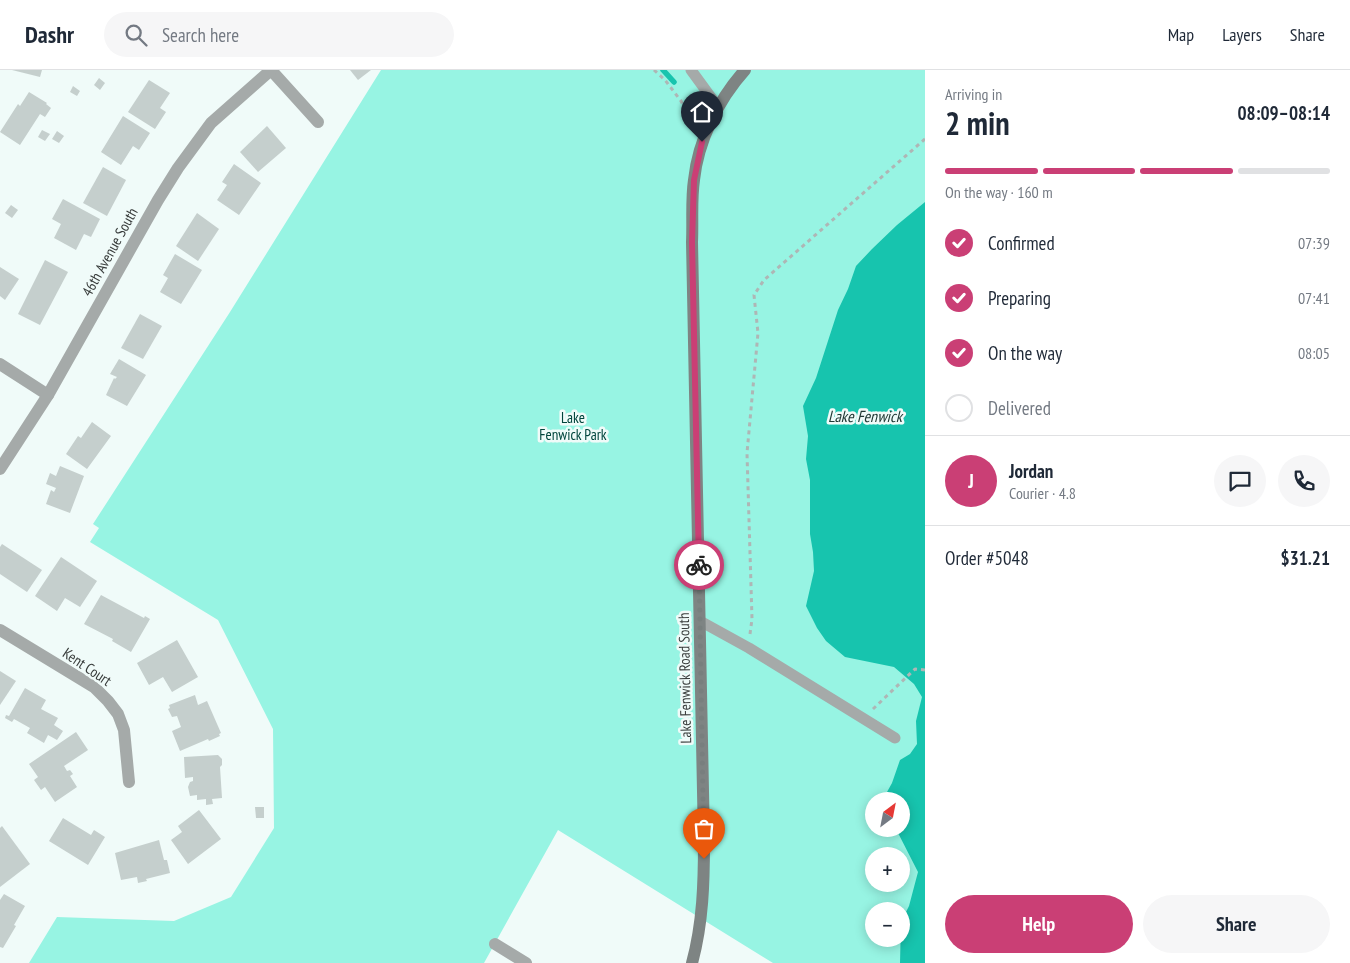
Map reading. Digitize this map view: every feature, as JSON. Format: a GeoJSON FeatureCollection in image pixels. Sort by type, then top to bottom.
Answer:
{"type":"FeatureCollection","features":[{"type":"Feature","properties":{"kind":"street"},"geometry":{"type":"LineString","coordinates":[[271,70],[318,122]]}},
{"type":"Feature","properties":{"kind":"street","name":"46th Avenue South"},"geometry":{"type":"LineString","coordinates":[[0,468],[48,395],[178,168],[211,123],[271,70]]}},
{"type":"Feature","properties":{"kind":"street","name":"Lake Fenwick Road South"},"geometry":{"type":"LineString","coordinates":[[692,963],[698,942],[704,894],[692,242],[694,180],[702,142],[718,107],[745,70]]}},
{"type":"Feature","properties":{"kind":"street"},"geometry":{"type":"LineString","coordinates":[[0,364],[48,395]]}},
{"type":"Feature","properties":{"kind":"street","name":"Kent Court"},"geometry":{"type":"LineString","coordinates":[[0,630],[94,688],[108,701],[118,714],[124,730],[129,782]]}},
{"type":"Feature","properties":{"kind":"street"},"geometry":{"type":"LineString","coordinates":[[496,944],[526,963]]}},
{"type":"Feature","properties":{"kind":"lane"},"geometry":{"type":"LineString","coordinates":[[691,70],[718,107]]}},
{"type":"Feature","properties":{"kind":"lane"},"geometry":{"type":"LineString","coordinates":[[700,621],[749,648],[895,738]]}},
{"type":"Feature","properties":{"kind":"path"},"geometry":{"type":"LineString","coordinates":[[654,70],[665,80],[681,101],[702,142]]}},
{"type":"Feature","properties":{"kind":"path"},"geometry":{"type":"LineString","coordinates":[[749,648],[752,619],[747,453],[758,333],[754,295],[764,280],[925,139]]}},
{"type":"Feature","properties":{"kind":"path"},"geometry":{"type":"LineString","coordinates":[[884,697],[916,669],[925,670]]}},
{"type":"Feature","properties":{"kind":"green space","name":"Lake Fenwick Park"},"geometry":{"type":"Polygon","coordinates":[[[381,70],[925,70],[925,963],[773,963],[558,830],[484,963],[29,963],[57,917],[174,921],[231,897],[274,828],[273,729],[218,620],[90,542],[99,528],[93,524],[230,312],[381,70]]]}},
{"type":"Feature","properties":{"kind":"water","name":"Lake Fenwick"},"geometry":{"type":"Polygon","coordinates":[[[925,202],[925,963],[900,963],[900,947],[910,947],[910,902],[918,872],[910,856],[910,847],[905,847],[901,838],[910,838],[910,792],[887,792],[900,760],[910,754],[917,744],[916,721],[922,697],[914,684],[894,667],[845,657],[826,641],[806,606],[814,571],[810,534],[810,480],[806,459],[808,436],[803,406],[816,378],[838,310],[856,266],[897,225],[925,202]]]}},
{"type":"Feature","properties":{"kind":"building"},"geometry":{"type":"Polygon","coordinates":[[[12,70],[42,70],[40,77],[12,70]]]}},
{"type":"Feature","properties":{"kind":"building"},"geometry":{"type":"Polygon","coordinates":[[[350,70],[371,70],[358,80],[350,70]]]}},
{"type":"Feature","properties":{"kind":"building"},"geometry":{"type":"Polygon","coordinates":[[[99,78],[105,83],[100,90],[94,85],[99,78]]]}},
{"type":"Feature","properties":{"kind":"building"},"geometry":{"type":"Polygon","coordinates":[[[149,80],[170,93],[160,108],[166,112],[155,129],[128,112],[149,80]]]}},
{"type":"Feature","properties":{"kind":"building"},"geometry":{"type":"Polygon","coordinates":[[[73,86],[80,91],[77,96],[70,92],[73,86]]]}},
{"type":"Feature","properties":{"kind":"building"},"geometry":{"type":"Polygon","coordinates":[[[29,92],[47,103],[51,108],[45,117],[40,114],[20,145],[0,132],[18,104],[20,106],[29,92]]]}},
{"type":"Feature","properties":{"kind":"building"},"geometry":{"type":"Polygon","coordinates":[[[123,116],[150,133],[139,150],[133,146],[121,165],[101,152],[123,116]]]}},
{"type":"Feature","properties":{"kind":"building"},"geometry":{"type":"Polygon","coordinates":[[[267,126],[286,148],[258,172],[240,152],[267,126]]]}},
{"type":"Feature","properties":{"kind":"building"},"geometry":{"type":"Polygon","coordinates":[[[42,130],[50,134],[45,141],[38,137],[42,130]]]}},
{"type":"Feature","properties":{"kind":"building"},"geometry":{"type":"Polygon","coordinates":[[[57,131],[64,136],[59,143],[52,139],[57,131]]]}},
{"type":"Feature","properties":{"kind":"building"},"geometry":{"type":"Polygon","coordinates":[[[234,164],[261,183],[239,215],[217,200],[227,185],[222,182],[234,164]]]}},
{"type":"Feature","properties":{"kind":"building"},"geometry":{"type":"Polygon","coordinates":[[[103,167],[126,180],[107,216],[83,203],[103,167]]]}},
{"type":"Feature","properties":{"kind":"building"},"geometry":{"type":"Polygon","coordinates":[[[63,199],[100,219],[91,237],[84,234],[76,250],[54,238],[61,224],[52,219],[63,199]]]}},
{"type":"Feature","properties":{"kind":"building"},"geometry":{"type":"Polygon","coordinates":[[[11,205],[18,210],[12,218],[5,213],[11,205]]]}},
{"type":"Feature","properties":{"kind":"building"},"geometry":{"type":"Polygon","coordinates":[[[197,213],[219,229],[198,261],[176,246],[197,213]]]}},
{"type":"Feature","properties":{"kind":"building"},"geometry":{"type":"Polygon","coordinates":[[[175,254],[202,270],[181,304],[160,292],[168,278],[163,275],[175,254]]]}},
{"type":"Feature","properties":{"kind":"building"},"geometry":{"type":"Polygon","coordinates":[[[45,260],[68,272],[40,325],[18,314],[45,260]]]}},
{"type":"Feature","properties":{"kind":"building"},"geometry":{"type":"Polygon","coordinates":[[[0,267],[19,279],[5,300],[0,296],[0,267]]]}},
{"type":"Feature","properties":{"kind":"building"},"geometry":{"type":"Polygon","coordinates":[[[140,314],[162,326],[143,359],[121,348],[140,314]]]}},
{"type":"Feature","properties":{"kind":"building"},"geometry":{"type":"Polygon","coordinates":[[[119,359],[146,375],[127,406],[106,395],[114,378],[117,377],[110,374],[119,359]]]}},
{"type":"Feature","properties":{"kind":"building"},"geometry":{"type":"Polygon","coordinates":[[[92,422],[111,436],[87,469],[66,454],[78,436],[81,438],[92,422]]]}},
{"type":"Feature","properties":{"kind":"building"},"geometry":{"type":"Polygon","coordinates":[[[60,466],[84,476],[70,513],[46,504],[51,490],[54,492],[56,488],[46,484],[50,473],[56,476],[60,466]]]}},
{"type":"Feature","properties":{"kind":"building"},"geometry":{"type":"Polygon","coordinates":[[[2,544],[42,570],[27,592],[0,574],[0,547],[2,544]]]}},
{"type":"Feature","properties":{"kind":"building"},"geometry":{"type":"Polygon","coordinates":[[[61,557],[97,581],[80,607],[65,598],[57,611],[35,596],[61,557]]]}},
{"type":"Feature","properties":{"kind":"building"},"geometry":{"type":"Polygon","coordinates":[[[101,595],[144,618],[145,616],[150,619],[131,652],[112,641],[113,639],[84,624],[101,595]]]}},
{"type":"Feature","properties":{"kind":"building"},"geometry":{"type":"Polygon","coordinates":[[[177,640],[198,677],[172,692],[163,677],[149,685],[137,663],[177,640]]]}},
{"type":"Feature","properties":{"kind":"building"},"geometry":{"type":"Polygon","coordinates":[[[0,671],[16,681],[0,705],[0,671]]]}},
{"type":"Feature","properties":{"kind":"building"},"geometry":{"type":"Polygon","coordinates":[[[25,688],[46,700],[41,709],[58,718],[54,725],[63,731],[57,740],[48,735],[44,743],[27,733],[30,728],[14,719],[12,722],[5,718],[6,715],[9,716],[25,688]]]}},
{"type":"Feature","properties":{"kind":"building"},"geometry":{"type":"Polygon","coordinates":[[[195,695],[198,705],[207,701],[221,733],[219,734],[220,736],[209,741],[208,739],[180,751],[172,731],[181,727],[177,716],[172,717],[168,709],[170,708],[169,705],[195,695]]]}},
{"type":"Feature","properties":{"kind":"building"},"geometry":{"type":"Polygon","coordinates":[[[76,732],[88,750],[64,766],[67,771],[70,770],[73,774],[70,776],[77,787],[55,802],[45,787],[41,790],[34,780],[38,777],[29,764],[76,732]]]}},
{"type":"Feature","properties":{"kind":"building"},"geometry":{"type":"Polygon","coordinates":[[[218,755],[222,759],[220,767],[222,798],[212,799],[213,804],[206,805],[206,799],[197,800],[197,795],[190,796],[188,787],[190,782],[193,781],[193,777],[185,778],[184,757],[218,755]]]}},
{"type":"Feature","properties":{"kind":"building"},"geometry":{"type":"Polygon","coordinates":[[[255,807],[264,807],[264,818],[256,818],[255,807]]]}},
{"type":"Feature","properties":{"kind":"building"},"geometry":{"type":"Polygon","coordinates":[[[199,810],[221,839],[188,864],[171,840],[182,832],[178,826],[199,810]]]}},
{"type":"Feature","properties":{"kind":"building"},"geometry":{"type":"Polygon","coordinates":[[[63,818],[91,835],[94,830],[105,837],[88,865],[49,841],[63,818]]]}},
{"type":"Feature","properties":{"kind":"building"},"geometry":{"type":"Polygon","coordinates":[[[2,826],[30,864],[0,887],[0,828],[2,826]]]}},
{"type":"Feature","properties":{"kind":"building"},"geometry":{"type":"Polygon","coordinates":[[[159,840],[164,860],[167,860],[170,873],[138,883],[137,877],[121,880],[115,853],[159,840]]]}},
{"type":"Feature","properties":{"kind":"building"},"geometry":{"type":"Polygon","coordinates":[[[4,894],[25,906],[3,948],[0,947],[0,900],[4,894]]]}},
{"type":"Feature","properties":{"kind":"waterway"},"geometry":{"type":"LineString","coordinates":[[663,70],[674,82]]}},
{"type":"Feature","properties":{"kind":"way so far"},"geometry":{"type":"LineString","coordinates":[[699,565],[704,859]]}},
{"type":"Feature","properties":{"kind":"route"},"geometry":{"type":"LineString","coordinates":[[699,565],[692,242],[694,180],[702,142]]}}]}
